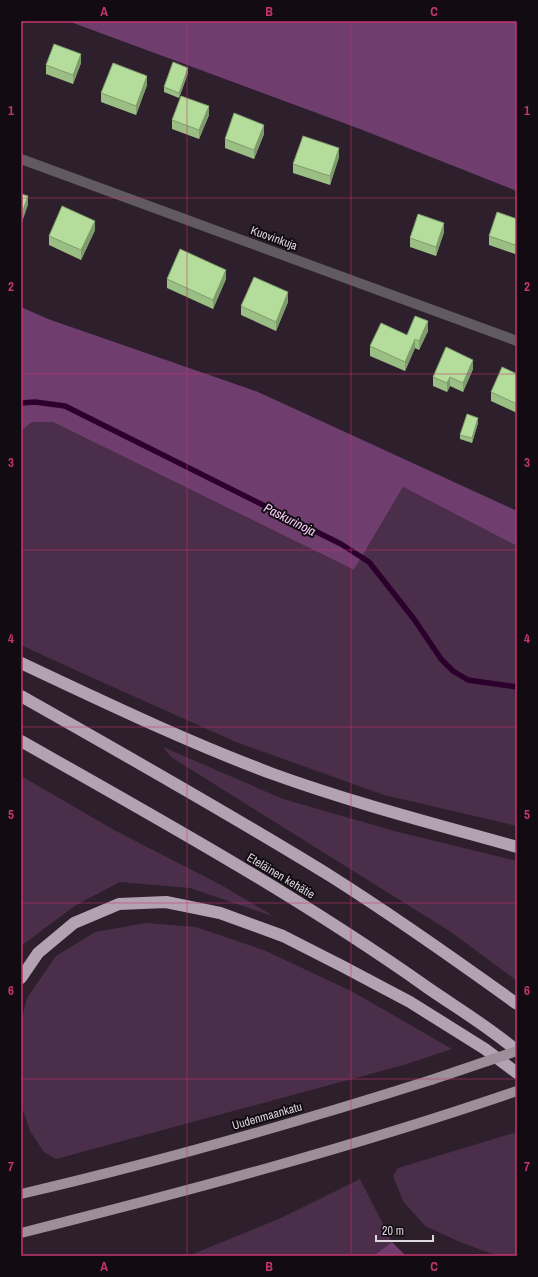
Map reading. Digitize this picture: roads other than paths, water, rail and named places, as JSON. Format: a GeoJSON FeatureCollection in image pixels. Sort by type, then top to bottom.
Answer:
{"type":"FeatureCollection","features":[{"type":"Feature","properties":{"kind":"highway"},"geometry":{"type":"LineString","coordinates":[[21,663],[185,739],[273,774],[403,816],[517,847]]}},
{"type":"Feature","properties":{"kind":"highway","name":"Eteläinen kehätie"},"geometry":{"type":"LineString","coordinates":[[21,696],[211,805],[332,877],[436,945],[517,1004]]}},
{"type":"Feature","properties":{"kind":"highway","name":"Eteläinen kehätie"},"geometry":{"type":"LineString","coordinates":[[21,741],[173,827],[292,898],[374,950],[517,1051]]}},
{"type":"Feature","properties":{"kind":"highway"},"geometry":{"type":"LineString","coordinates":[[21,978],[38,953],[74,923],[119,904],[166,902],[220,913],[283,936],[410,1002],[485,1049],[517,1073]]}},
{"type":"Feature","properties":{"kind":"main road","name":"Uudenmaankatu"},"geometry":{"type":"LineString","coordinates":[[21,1194],[182,1154],[290,1124],[431,1080],[517,1051]]}},
{"type":"Feature","properties":{"kind":"main road"},"geometry":{"type":"LineString","coordinates":[[21,1233],[170,1195],[295,1160],[517,1091]]}},
{"type":"Feature","properties":{"kind":"street","name":"Kuovinkuja"},"geometry":{"type":"LineString","coordinates":[[21,159],[517,342]]}},
{"type":"Feature","properties":{"kind":"waterway","name":"Paskurinoja"},"geometry":{"type":"LineString","coordinates":[[21,403],[35,402],[65,406],[341,544],[369,562],[414,619],[441,659],[453,671],[468,680],[517,687]]}}]}
